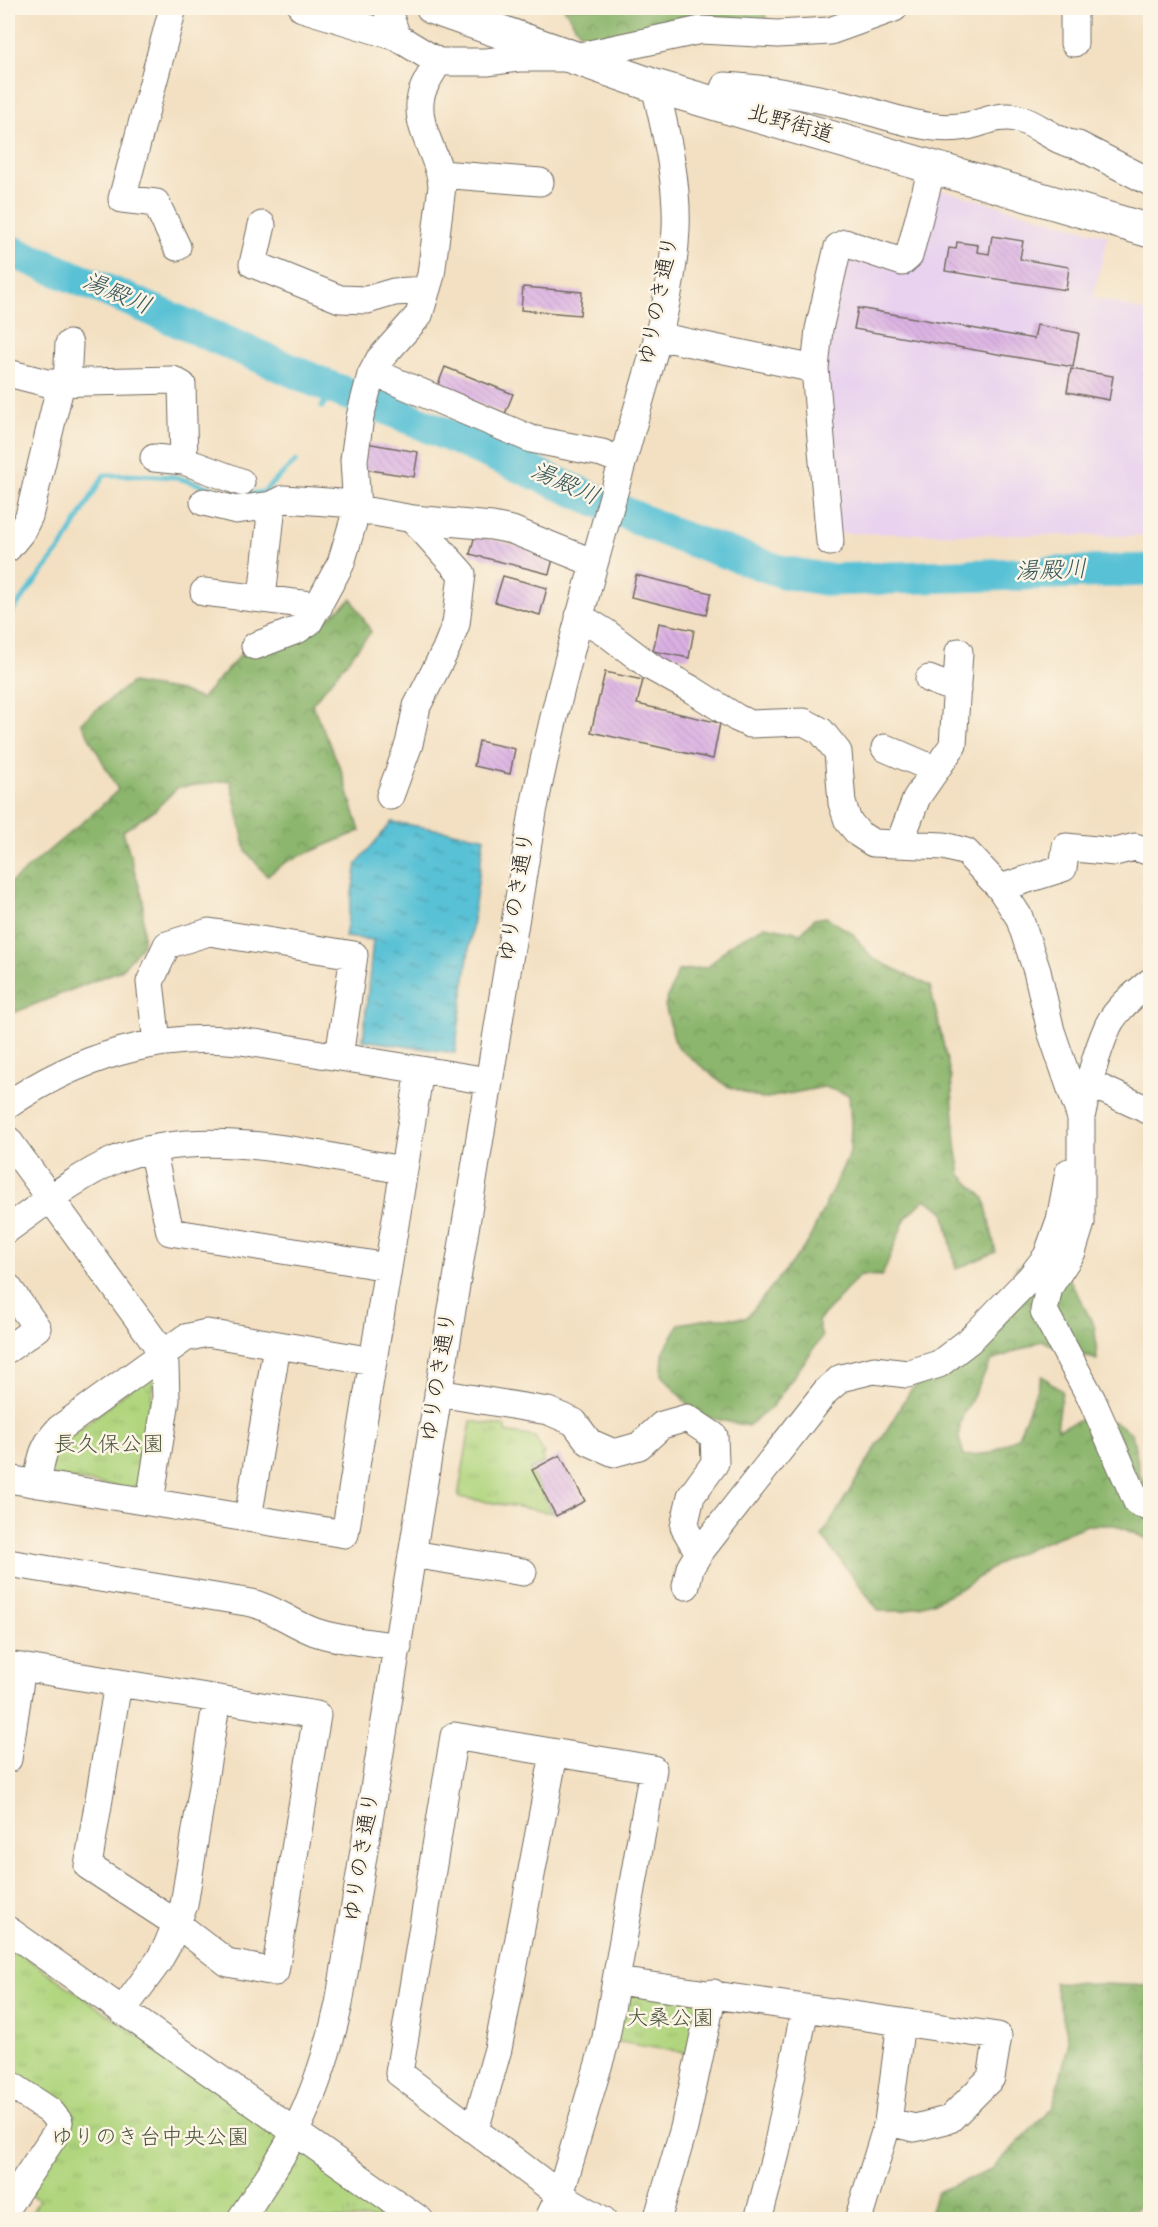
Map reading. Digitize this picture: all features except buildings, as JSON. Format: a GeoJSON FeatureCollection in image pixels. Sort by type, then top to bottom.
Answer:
{"type":"FeatureCollection","features":[{"type":"Feature","properties":{"kind":"main road","name":"北野街道"},"geometry":{"type":"LineString","coordinates":[[433,8],[655,86],[1150,231]]}},
{"type":"Feature","properties":{"kind":"street"},"geometry":{"type":"LineString","coordinates":[[172,8],[122,199],[156,203],[177,247]]}},
{"type":"Feature","properties":{"kind":"street"},"geometry":{"type":"LineString","coordinates":[[302,8],[398,37],[438,62],[572,58],[701,30],[778,34],[830,31],[894,8]]}},
{"type":"Feature","properties":{"kind":"street"},"geometry":{"type":"LineString","coordinates":[[387,8],[398,37]]}},
{"type":"Feature","properties":{"kind":"street"},"geometry":{"type":"LineString","coordinates":[[1074,8],[1074,43]]}},
{"type":"Feature","properties":{"kind":"street"},"geometry":{"type":"LineString","coordinates":[[255,646],[297,630],[309,622],[341,563],[356,507],[354,460],[360,417],[372,374],[392,344],[419,315],[431,275],[442,186],[441,174],[424,133],[420,103],[421,94],[438,62]]}},
{"type":"Feature","properties":{"kind":"street","name":"ゆりのき通り"},"geometry":{"type":"LineString","coordinates":[[240,2220],[295,2132],[322,2064],[339,2004],[488,1082],[538,790],[556,706],[657,336],[673,261],[676,204],[672,163],[655,86]]}},
{"type":"Feature","properties":{"kind":"street"},"geometry":{"type":"LineString","coordinates":[[717,105],[725,86],[838,104],[907,123],[935,127],[968,126],[1001,117],[1014,117],[1033,124],[1069,144],[1078,145],[1150,182]]}},
{"type":"Feature","properties":{"kind":"street"},"geometry":{"type":"LineString","coordinates":[[830,542],[815,369],[819,329],[838,247],[845,243],[902,262],[909,256],[932,168]]}},
{"type":"Feature","properties":{"kind":"street"},"geometry":{"type":"LineString","coordinates":[[441,174],[540,183]]}},
{"type":"Feature","properties":{"kind":"street"},"geometry":{"type":"LineString","coordinates":[[262,225],[253,264],[340,299],[367,300],[394,292],[425,290]]}},
{"type":"Feature","properties":{"kind":"street"},"geometry":{"type":"LineString","coordinates":[[657,336],[815,369]]}},
{"type":"Feature","properties":{"kind":"street"},"geometry":{"type":"LineString","coordinates":[[8,548],[21,532],[29,516],[64,383],[69,344]]}},
{"type":"Feature","properties":{"kind":"street"},"geometry":{"type":"LineString","coordinates":[[8,373],[47,383],[173,380],[180,382],[184,461]]}},
{"type":"Feature","properties":{"kind":"street"},"geometry":{"type":"LineString","coordinates":[[372,374],[531,438],[602,453],[623,461]]}},
{"type":"Feature","properties":{"kind":"street"},"geometry":{"type":"LineString","coordinates":[[154,458],[184,461],[241,482]]}},
{"type":"Feature","properties":{"kind":"street"},"geometry":{"type":"LineString","coordinates":[[204,502],[236,510],[272,505],[284,499],[356,507],[413,519],[492,526],[512,530],[594,563]]}},
{"type":"Feature","properties":{"kind":"street"},"geometry":{"type":"LineString","coordinates":[[262,598],[272,505]]}},
{"type":"Feature","properties":{"kind":"street"},"geometry":{"type":"LineString","coordinates":[[390,796],[409,744],[417,706],[456,624],[462,574],[413,519]]}},
{"type":"Feature","properties":{"kind":"street"},"geometry":{"type":"LineString","coordinates":[[204,592],[319,606]]}},
{"type":"Feature","properties":{"kind":"street"},"geometry":{"type":"LineString","coordinates":[[579,616],[605,632],[651,667],[737,718],[750,724],[804,722],[821,731],[838,752],[842,803],[848,822],[859,834],[873,843],[944,846],[966,852],[1000,888],[1019,917],[1037,971],[1051,1031],[1081,1118],[1081,1224],[1072,1252],[1049,1287],[1044,1311],[1092,1400],[1137,1502],[1150,1508]]}},
{"type":"Feature","properties":{"kind":"street"},"geometry":{"type":"LineString","coordinates":[[899,844],[917,797],[953,745],[959,652]]}},
{"type":"Feature","properties":{"kind":"street"},"geometry":{"type":"LineString","coordinates":[[929,680],[957,690]]}},
{"type":"Feature","properties":{"kind":"street"},"geometry":{"type":"LineString","coordinates":[[885,748],[936,770]]}},
{"type":"Feature","properties":{"kind":"street"},"geometry":{"type":"LineString","coordinates":[[1000,888],[1063,868],[1066,848],[1115,852],[1135,847],[1150,852]]}},
{"type":"Feature","properties":{"kind":"street"},"geometry":{"type":"LineString","coordinates":[[157,1042],[150,982],[167,945],[209,932],[354,955],[339,1057]]}},
{"type":"Feature","properties":{"kind":"street"},"geometry":{"type":"LineString","coordinates":[[686,1586],[690,1568],[699,1553],[826,1391],[841,1378],[874,1370],[907,1374],[939,1364],[969,1341],[1030,1278],[1047,1256],[1060,1220],[1089,1083],[1109,1024],[1135,994],[1150,982]]}},
{"type":"Feature","properties":{"kind":"street"},"geometry":{"type":"LineString","coordinates":[[8,1105],[69,1068],[110,1054],[157,1042],[239,1041],[488,1082]]}},
{"type":"Feature","properties":{"kind":"street"},"geometry":{"type":"LineString","coordinates":[[8,1479],[345,1534],[420,1070]]}},
{"type":"Feature","properties":{"kind":"street"},"geometry":{"type":"LineString","coordinates":[[1089,1083],[1150,1111]]}},
{"type":"Feature","properties":{"kind":"street"},"geometry":{"type":"LineString","coordinates":[[8,1140],[155,1342],[162,1355],[167,1378],[166,1400],[150,1502]]}},
{"type":"Feature","properties":{"kind":"street"},"geometry":{"type":"LineString","coordinates":[[8,1229],[85,1176],[114,1161],[152,1149],[186,1144],[235,1144],[403,1170]]}},
{"type":"Feature","properties":{"kind":"street"},"geometry":{"type":"LineString","coordinates":[[152,1149],[170,1232],[388,1267]]}},
{"type":"Feature","properties":{"kind":"street"},"geometry":{"type":"LineString","coordinates":[[8,1287],[38,1328],[8,1349]]}},
{"type":"Feature","properties":{"kind":"street"},"geometry":{"type":"LineString","coordinates":[[37,1484],[42,1454],[49,1440],[59,1429],[185,1338],[207,1333],[373,1361]]}},
{"type":"Feature","properties":{"kind":"street"},"geometry":{"type":"LineString","coordinates":[[249,1518],[277,1346]]}},
{"type":"Feature","properties":{"kind":"street"},"geometry":{"type":"LineString","coordinates":[[438,1393],[548,1411],[574,1422],[589,1442],[614,1453],[639,1446],[662,1425],[687,1418],[714,1436],[715,1463],[691,1496],[684,1527],[699,1553]]}},
{"type":"Feature","properties":{"kind":"street"},"geometry":{"type":"LineString","coordinates":[[412,1554],[508,1576]]}},
{"type":"Feature","properties":{"kind":"street"},"geometry":{"type":"LineString","coordinates":[[8,1563],[252,1603],[271,1609],[329,1636],[398,1647]]}},
{"type":"Feature","properties":{"kind":"street"},"geometry":{"type":"LineString","coordinates":[[8,1759],[15,1666],[317,1715],[275,1972],[228,1963],[177,1924],[88,1866],[118,1683]]}},
{"type":"Feature","properties":{"kind":"street"},"geometry":{"type":"LineString","coordinates":[[122,2011],[158,1962],[184,1905],[217,1699]]}},
{"type":"Feature","properties":{"kind":"street"},"geometry":{"type":"LineString","coordinates":[[548,2220],[560,2195],[605,2043],[653,1769],[454,1736],[399,2073],[560,2195],[603,2220]]}},
{"type":"Feature","properties":{"kind":"street"},"geometry":{"type":"LineString","coordinates":[[476,2130],[498,2049],[554,1754]]}},
{"type":"Feature","properties":{"kind":"street"},"geometry":{"type":"LineString","coordinates":[[8,1930],[420,2220]]}},
{"type":"Feature","properties":{"kind":"street"},"geometry":{"type":"LineString","coordinates":[[616,1981],[712,1993],[998,2036],[991,2078],[950,2119],[915,2128],[888,2122]]}},
{"type":"Feature","properties":{"kind":"street"},"geometry":{"type":"LineString","coordinates":[[657,2220],[684,2128],[712,1993]]}},
{"type":"Feature","properties":{"kind":"street"},"geometry":{"type":"LineString","coordinates":[[758,2220],[776,2153],[805,2008]]}},
{"type":"Feature","properties":{"kind":"street"},"geometry":{"type":"LineString","coordinates":[[858,2220],[888,2122],[901,2022]]}},
{"type":"Feature","properties":{"kind":"street"},"geometry":{"type":"LineString","coordinates":[[8,2083],[50,2111],[59,2122],[56,2133],[8,2205]]}},
{"type":"Feature","properties":{"kind":"shaded area"},"geometry":{"type":"Polygon","coordinates":[[[939,189],[1108,236],[1093,297],[1150,313],[1150,534],[1134,536],[830,533],[820,334],[840,258],[903,270],[939,189]]]}},
{"type":"Feature","properties":{"kind":"green space"},"geometry":{"type":"Polygon","coordinates":[[[564,8],[762,8],[777,42],[698,32],[620,52],[580,33],[564,8]]]}},
{"type":"Feature","properties":{"kind":"green space"},"geometry":{"type":"Polygon","coordinates":[[[352,599],[371,632],[312,704],[341,770],[360,831],[286,862],[267,876],[246,851],[230,780],[177,788],[155,810],[123,831],[143,899],[143,944],[121,970],[8,1015],[8,885],[118,790],[81,722],[131,683],[180,691],[201,699],[244,651],[314,629],[352,599]]]}},
{"type":"Feature","properties":{"kind":"green space"},"geometry":{"type":"Polygon","coordinates":[[[826,917],[853,934],[872,958],[930,986],[951,1078],[961,1175],[984,1198],[996,1252],[956,1269],[944,1211],[925,1199],[905,1219],[882,1276],[860,1275],[818,1321],[822,1337],[771,1408],[748,1426],[697,1415],[662,1375],[663,1353],[679,1324],[714,1318],[746,1318],[807,1244],[850,1152],[849,1095],[824,1087],[762,1099],[725,1085],[676,1046],[665,1005],[678,971],[708,967],[731,944],[765,926],[801,933],[814,919],[826,917]]]}},
{"type":"Feature","properties":{"kind":"green space"},"geometry":{"type":"Polygon","coordinates":[[[1056,1253],[1095,1328],[1097,1360],[1041,1341],[991,1361],[960,1422],[959,1438],[964,1456],[991,1453],[1018,1437],[1042,1376],[1062,1391],[1057,1429],[1083,1419],[1115,1422],[1132,1434],[1141,1477],[1150,1486],[1150,1540],[1115,1525],[1087,1525],[1008,1557],[967,1585],[936,1601],[903,1611],[879,1611],[822,1536],[911,1390],[989,1330],[1017,1267],[1056,1253]]]}},
{"type":"Feature","properties":{"kind":"green space","name":"長久保公園"},"geometry":{"type":"Polygon","coordinates":[[[148,1375],[154,1379],[140,1482],[131,1489],[51,1476],[53,1450],[148,1375]]]}},
{"type":"Feature","properties":{"kind":"green space"},"geometry":{"type":"Polygon","coordinates":[[[471,1421],[506,1427],[506,1432],[535,1437],[544,1454],[541,1456],[544,1462],[530,1470],[553,1513],[458,1497],[471,1421]]]}},
{"type":"Feature","properties":{"kind":"green space","name":"ゆりのき台中央公園"},"geometry":{"type":"Polygon","coordinates":[[[8,1945],[403,2219],[27,2219],[39,2201],[27,2191],[75,2116],[8,2072],[8,1945]]]}},
{"type":"Feature","properties":{"kind":"green space"},"geometry":{"type":"Polygon","coordinates":[[[1054,1982],[1150,1986],[1150,2195],[1125,2219],[928,2219],[937,2192],[991,2170],[1053,2107],[1069,2042],[1054,1982]]]}},
{"type":"Feature","properties":{"kind":"green space","name":"大桑公園"},"geometry":{"type":"Polygon","coordinates":[[[621,1984],[709,1995],[697,2055],[612,2041],[621,1984]]]}},
{"type":"Feature","properties":{"kind":"water"},"geometry":{"type":"Polygon","coordinates":[[[392,822],[484,837],[455,1053],[363,1040],[373,940],[345,937],[357,863],[392,822]]]}},
{"type":"Feature","properties":{"kind":"waterway","name":"湯殿川"},"geometry":{"type":"LineString","coordinates":[[8,250],[332,388],[386,408],[678,536],[783,572],[829,580],[1150,570]]}},
{"type":"Feature","properties":{"kind":"waterway"},"geometry":{"type":"LineString","coordinates":[[322,407],[332,388]]}},
{"type":"Feature","properties":{"kind":"waterway"},"geometry":{"type":"LineString","coordinates":[[8,617],[63,545],[104,475],[175,477],[238,496],[263,492],[296,461]]}}]}
